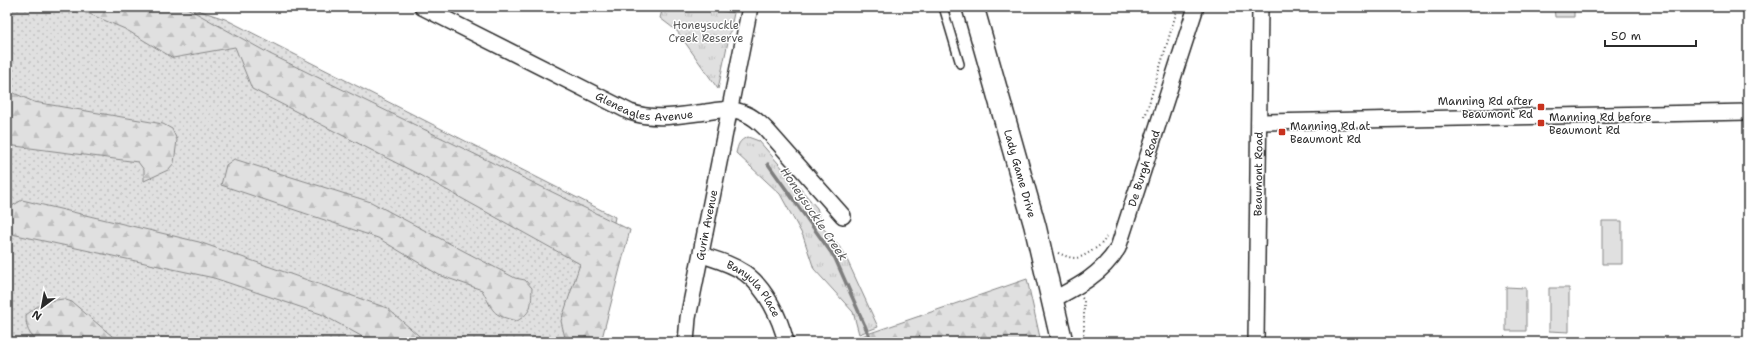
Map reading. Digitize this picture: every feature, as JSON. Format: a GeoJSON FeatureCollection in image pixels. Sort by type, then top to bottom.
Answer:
{"type":"FeatureCollection","features":[{"type":"Feature","properties":{"kind":"main road","name":"Lady Game Drive"},"geometry":{"type":"LineString","coordinates":[[973,7],[1035,226],[1062,342]]}},
{"type":"Feature","properties":{"kind":"street","name":"Gleneagles Avenue"},"geometry":{"type":"LineString","coordinates":[[422,7],[630,112],[641,116],[675,116],[729,109],[746,113],[757,120],[843,216]]}},
{"type":"Feature","properties":{"kind":"street","name":"Gurin Avenue"},"geometry":{"type":"LineString","coordinates":[[686,342],[688,318],[702,255],[729,109],[750,7]]}},
{"type":"Feature","properties":{"kind":"street","name":"De Burgh Road"},"geometry":{"type":"LineString","coordinates":[[1052,300],[1082,285],[1100,272],[1110,261],[1118,248],[1196,7]]}},
{"type":"Feature","properties":{"kind":"street","name":"Beaumont Road"},"geometry":{"type":"LineString","coordinates":[[1256,342],[1260,7]]}},
{"type":"Feature","properties":{"kind":"street"},"geometry":{"type":"LineString","coordinates":[[1259,122],[1748,112]]}},
{"type":"Feature","properties":{"kind":"street","name":"Banyula Place"},"geometry":{"type":"LineString","coordinates":[[702,255],[724,262],[746,274],[760,288],[772,305],[786,342]]}},
{"type":"Feature","properties":{"kind":"lane"},"geometry":{"type":"LineString","coordinates":[[943,7],[960,64]]}},
{"type":"Feature","properties":{"kind":"path"},"geometry":{"type":"LineString","coordinates":[[1143,123],[1178,7]]}},
{"type":"Feature","properties":{"kind":"path"},"geometry":{"type":"LineString","coordinates":[[1052,251],[1071,258],[1081,258],[1104,243],[1107,235]]}},
{"type":"Feature","properties":{"kind":"path"},"geometry":{"type":"LineString","coordinates":[[1071,291],[1084,300],[1084,342]]}},
{"type":"Feature","properties":{"kind":"green space"},"geometry":{"type":"Polygon","coordinates":[[[7,7],[188,7],[225,19],[615,217],[590,342],[7,342],[7,7]]]}},
{"type":"Feature","properties":{"kind":"green space"},"geometry":{"type":"Polygon","coordinates":[[[73,7],[185,7],[270,54],[630,230],[601,342],[566,342],[561,321],[580,264],[416,173],[252,89],[235,47],[173,58],[125,29],[73,7]]]}},
{"type":"Feature","properties":{"kind":"green space","name":"Honeysuckle Creek Reserve"},"geometry":{"type":"Polygon","coordinates":[[[663,7],[702,7],[734,13],[718,89],[677,31],[660,18],[663,7]]]}},
{"type":"Feature","properties":{"kind":"green space"},"geometry":{"type":"Polygon","coordinates":[[[1554,7],[1574,7],[1574,17],[1555,17],[1554,7]]]}},
{"type":"Feature","properties":{"kind":"green space"},"geometry":{"type":"Polygon","coordinates":[[[7,90],[34,102],[163,124],[172,129],[177,140],[174,163],[168,170],[144,181],[144,170],[138,162],[7,145],[7,90]]]}},
{"type":"Feature","properties":{"kind":"green space"},"geometry":{"type":"Polygon","coordinates":[[[748,137],[759,141],[817,208],[823,228],[843,251],[878,327],[859,334],[853,312],[814,269],[803,236],[780,194],[736,153],[739,143],[748,137]]]}},
{"type":"Feature","properties":{"kind":"green space"},"geometry":{"type":"Polygon","coordinates":[[[234,159],[371,202],[515,278],[525,280],[532,288],[529,311],[517,321],[502,317],[491,308],[482,290],[439,275],[378,238],[221,185],[226,165],[234,159]]]}},
{"type":"Feature","properties":{"kind":"green space"},"geometry":{"type":"Polygon","coordinates":[[[22,200],[199,242],[387,308],[426,342],[372,342],[321,314],[214,278],[7,233],[7,209],[22,200]]]}},
{"type":"Feature","properties":{"kind":"green space"},"geometry":{"type":"Polygon","coordinates":[[[1602,221],[1622,221],[1622,264],[1602,264],[1602,221]]]}},
{"type":"Feature","properties":{"kind":"green space"},"geometry":{"type":"Polygon","coordinates":[[[1027,279],[1041,342],[850,342],[850,340],[1027,279]]]}},
{"type":"Feature","properties":{"kind":"green space"},"geometry":{"type":"Polygon","coordinates":[[[1506,287],[1526,288],[1526,331],[1506,331],[1506,287]]]}},
{"type":"Feature","properties":{"kind":"green space"},"geometry":{"type":"Polygon","coordinates":[[[1549,288],[1569,288],[1569,332],[1549,331],[1549,288]]]}},
{"type":"Feature","properties":{"kind":"green space"},"geometry":{"type":"Polygon","coordinates":[[[63,299],[72,302],[119,342],[39,342],[28,330],[26,315],[43,302],[63,299]]]}},
{"type":"Feature","properties":{"kind":"waterway","name":"Honeysuckle Creek"},"geometry":{"type":"LineString","coordinates":[[768,164],[835,258],[872,342]]}},
{"type":"Feature","properties":{"kind":"place","name":"Manning Rd after Beaumont Rd"},"geometry":{"type":"Point","coordinates":[1541,107]}},
{"type":"Feature","properties":{"kind":"place","name":"Manning Rd before Beaumont Rd"},"geometry":{"type":"Point","coordinates":[1541,123]}},
{"type":"Feature","properties":{"kind":"place","name":"Manning Rd at Beaumont Rd"},"geometry":{"type":"Point","coordinates":[1282,132]}}]}
